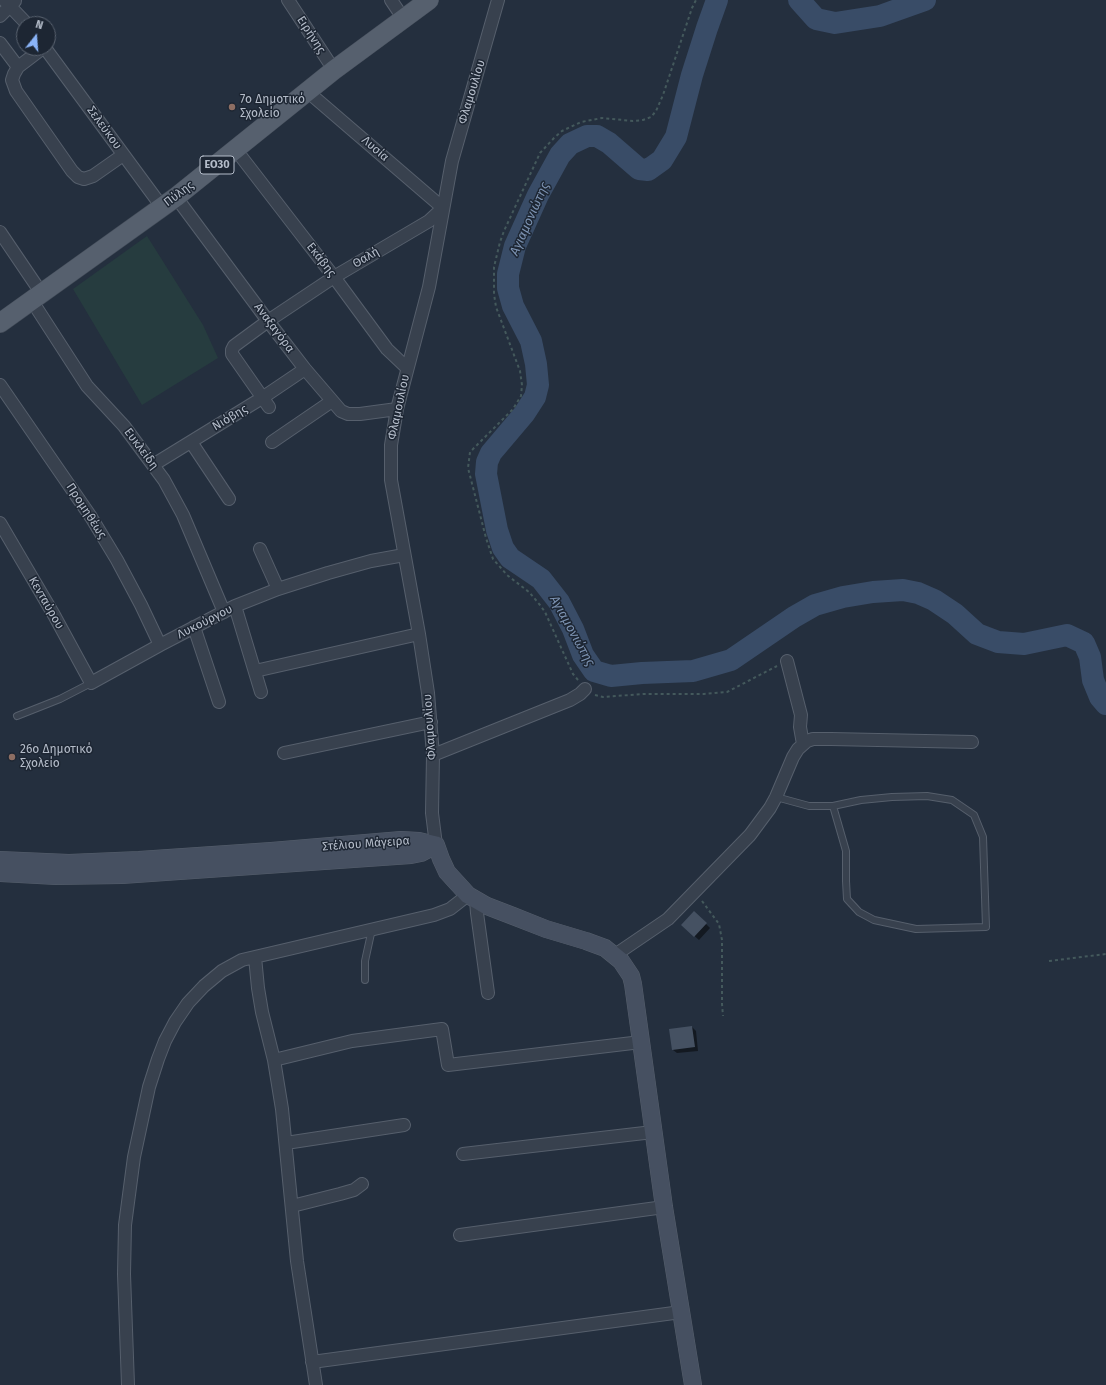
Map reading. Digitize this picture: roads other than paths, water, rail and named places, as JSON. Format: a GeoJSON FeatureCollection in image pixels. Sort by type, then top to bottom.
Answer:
{"type":"FeatureCollection","features":[{"type":"Feature","properties":{"kind":"main road","name":"Πύλης"},"geometry":{"type":"LineString","coordinates":[[0,323],[169,202],[236,150],[334,70],[429,0]]}},
{"type":"Feature","properties":{"kind":"main road","name":"Στέλιου Μάγειρα"},"geometry":{"type":"LineString","coordinates":[[0,860],[69,863],[139,860],[401,840],[414,841],[436,846]]}},
{"type":"Feature","properties":{"kind":"main road","name":"Στέλιου Μάγειρα"},"geometry":{"type":"LineString","coordinates":[[0,873],[56,876],[122,875],[411,855],[436,846]]}},
{"type":"Feature","properties":{"kind":"main road"},"geometry":{"type":"LineString","coordinates":[[436,846],[447,872],[472,897],[487,906],[520,919],[595,944],[615,955],[625,965],[631,976],[664,1207],[693,1385]]}},
{"type":"Feature","properties":{"kind":"street","name":"Ειρήνης"},"geometry":{"type":"LineString","coordinates":[[288,0],[334,70]]}},
{"type":"Feature","properties":{"kind":"street"},"geometry":{"type":"LineString","coordinates":[[392,0],[404,18]]}},
{"type":"Feature","properties":{"kind":"street","name":"Φλαμουλίου"},"geometry":{"type":"LineString","coordinates":[[436,846],[432,813],[433,755],[428,693],[419,634],[391,480],[391,445],[397,409],[429,287],[452,160],[496,1]]}},
{"type":"Feature","properties":{"kind":"street"},"geometry":{"type":"LineString","coordinates":[[0,16],[10,2],[20,16]]}},
{"type":"Feature","properties":{"kind":"street"},"geometry":{"type":"LineString","coordinates":[[0,43],[18,67]]}},
{"type":"Feature","properties":{"kind":"street"},"geometry":{"type":"LineString","coordinates":[[33,56],[18,67],[12,80],[16,90],[78,177],[84,179],[93,176],[123,154]]}},
{"type":"Feature","properties":{"kind":"street","name":"Σελεύκου"},"geometry":{"type":"LineString","coordinates":[[50,56],[123,154],[169,202]]}},
{"type":"Feature","properties":{"kind":"street","name":"Λυσία"},"geometry":{"type":"LineString","coordinates":[[307,91],[443,208]]}},
{"type":"Feature","properties":{"kind":"street","name":"Εκάβης"},"geometry":{"type":"LineString","coordinates":[[236,150],[334,277],[387,349],[407,368]]}},
{"type":"Feature","properties":{"kind":"street","name":"Αναξαγόρα"},"geometry":{"type":"LineString","coordinates":[[169,202],[268,321],[305,370],[341,411],[348,414],[397,409]]}},
{"type":"Feature","properties":{"kind":"street","name":"Θαλή"},"geometry":{"type":"LineString","coordinates":[[266,403],[232,354],[234,346],[268,321],[334,277],[429,221],[443,208]]}},
{"type":"Feature","properties":{"kind":"street","name":"Ευκλείδη"},"geometry":{"type":"LineString","coordinates":[[0,232],[87,386],[102,404],[113,414],[153,464],[172,492],[230,609],[256,671],[261,692]]}},
{"type":"Feature","properties":{"kind":"street","name":"Νιόβης"},"geometry":{"type":"LineString","coordinates":[[153,464],[191,442],[266,403],[305,370]]}},
{"type":"Feature","properties":{"kind":"street","name":"Προμηθέως"},"geometry":{"type":"LineString","coordinates":[[0,385],[91,517],[121,566],[160,645]]}},
{"type":"Feature","properties":{"kind":"street"},"geometry":{"type":"LineString","coordinates":[[272,442],[332,402]]}},
{"type":"Feature","properties":{"kind":"street"},"geometry":{"type":"LineString","coordinates":[[191,442],[229,498]]}},
{"type":"Feature","properties":{"kind":"street","name":"Κενταύρου"},"geometry":{"type":"LineString","coordinates":[[0,523],[91,683]]}},
{"type":"Feature","properties":{"kind":"street"},"geometry":{"type":"LineString","coordinates":[[260,549],[278,589]]}},
{"type":"Feature","properties":{"kind":"street","name":"Λυκούργου"},"geometry":{"type":"LineString","coordinates":[[91,683],[194,627],[230,609],[278,589],[371,561],[404,555]]}},
{"type":"Feature","properties":{"kind":"street"},"geometry":{"type":"LineString","coordinates":[[194,627],[219,702]]}},
{"type":"Feature","properties":{"kind":"street"},"geometry":{"type":"LineString","coordinates":[[256,671],[419,634]]}},
{"type":"Feature","properties":{"kind":"street"},"geometry":{"type":"LineString","coordinates":[[788,661],[801,715],[800,727],[803,744]]}},
{"type":"Feature","properties":{"kind":"street"},"geometry":{"type":"LineString","coordinates":[[433,755],[570,700],[580,694],[585,688]]}},
{"type":"Feature","properties":{"kind":"street"},"geometry":{"type":"LineString","coordinates":[[284,753],[431,722]]}},
{"type":"Feature","properties":{"kind":"street"},"geometry":{"type":"LineString","coordinates":[[615,955],[658,927],[694,893],[750,835],[776,798],[793,757],[803,744],[813,739],[972,742]]}},
{"type":"Feature","properties":{"kind":"street"},"geometry":{"type":"LineString","coordinates":[[128,1385],[124,1274],[125,1225],[134,1157],[149,1087],[165,1041],[175,1022],[188,1003],[204,986],[222,971],[242,960],[443,912],[472,897],[477,913],[488,993]]}},
{"type":"Feature","properties":{"kind":"street"},"geometry":{"type":"LineString","coordinates":[[255,957],[258,988],[262,1012],[274,1060],[286,1143],[297,1260],[316,1385]]}},
{"type":"Feature","properties":{"kind":"street"},"geometry":{"type":"LineString","coordinates":[[274,1060],[352,1040],[442,1029],[448,1065],[641,1042]]}},
{"type":"Feature","properties":{"kind":"street"},"geometry":{"type":"LineString","coordinates":[[286,1143],[404,1125]]}},
{"type":"Feature","properties":{"kind":"street"},"geometry":{"type":"LineString","coordinates":[[463,1154],[653,1132]]}},
{"type":"Feature","properties":{"kind":"street"},"geometry":{"type":"LineString","coordinates":[[292,1206],[354,1190],[362,1184]]}},
{"type":"Feature","properties":{"kind":"street"},"geometry":{"type":"LineString","coordinates":[[460,1235],[664,1207]]}},
{"type":"Feature","properties":{"kind":"street"},"geometry":{"type":"LineString","coordinates":[[312,1362],[681,1312]]}},
{"type":"Feature","properties":{"kind":"lane","name":"Λυκούργου"},"geometry":{"type":"LineString","coordinates":[[17,716],[60,699],[91,683]]}},
{"type":"Feature","properties":{"kind":"lane"},"geometry":{"type":"LineString","coordinates":[[776,798],[809,806],[833,806],[861,800],[927,796],[952,800],[974,815],[983,838],[986,926],[916,929],[874,920],[859,912],[847,899],[846,851],[833,806]]}},
{"type":"Feature","properties":{"kind":"lane"},"geometry":{"type":"LineString","coordinates":[[365,980],[364,961],[372,929]]}},
{"type":"Feature","properties":{"kind":"waterway","name":"Αγιαμονιώτης"},"geometry":{"type":"LineString","coordinates":[[717,0],[692,75],[676,137],[662,160],[648,170],[639,169],[609,143],[597,136],[587,136],[570,144],[560,155],[538,195],[515,246],[508,274],[508,288],[513,306],[531,341],[536,364],[538,385],[535,397],[524,414],[491,453],[487,462],[486,474],[497,530],[503,548],[510,558],[541,579],[559,602],[573,629],[583,655],[594,671],[611,676],[693,671],[731,660],[794,617],[815,605],[843,597],[873,592],[903,590],[918,593],[934,600],[955,614],[977,634],[998,642],[1024,644],[1067,635],[1084,643],[1090,657],[1093,680],[1100,697],[1106,704]]}},
{"type":"Feature","properties":{"kind":"waterway","name":"Αγιαμονιώτης"},"geometry":{"type":"LineString","coordinates":[[799,0],[816,19],[835,23],[880,16],[925,0]]}},
{"type":"Feature","properties":{"kind":"place","name":"7ο Δημοτικό Σχολείο"},"geometry":{"type":"Point","coordinates":[232,107]}},
{"type":"Feature","properties":{"kind":"place","name":"26ο Δημοτικό Σχολείο"},"geometry":{"type":"Point","coordinates":[12,757]}}]}
